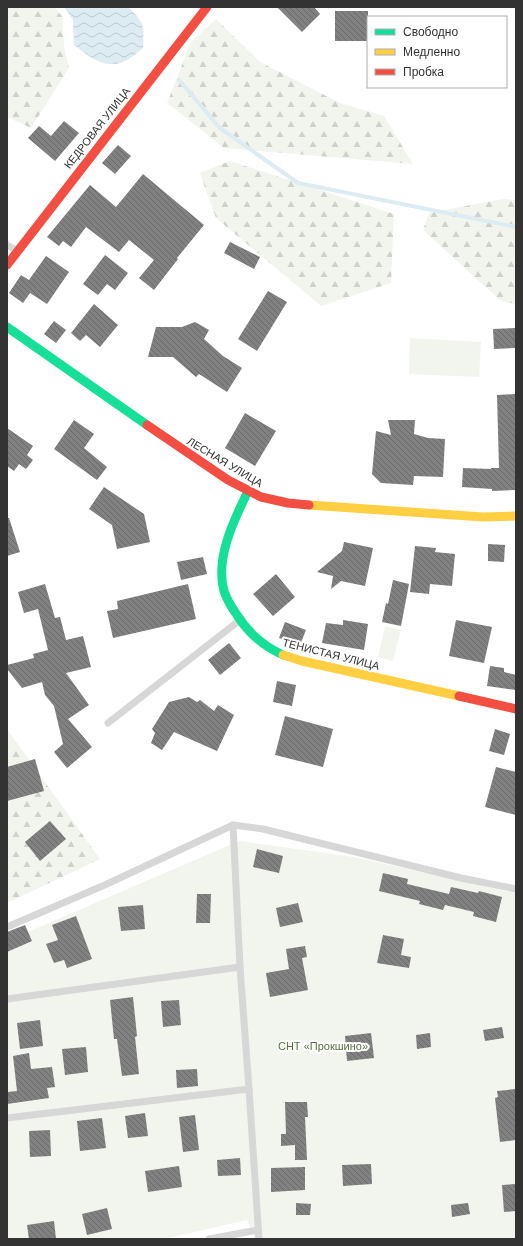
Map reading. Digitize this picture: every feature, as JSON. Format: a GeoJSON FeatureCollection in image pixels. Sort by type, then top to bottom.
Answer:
{"type":"FeatureCollection","features":[{"type":"Feature","properties":{"kind":"street","name":"КЕДРОВАЯ УЛИЦА"},"geometry":{"type":"LineString","coordinates":[[7,265],[207,7]]}},
{"type":"Feature","properties":{"kind":"street","name":"ЛЕСНАЯ УЛИЦА"},"geometry":{"type":"LineString","coordinates":[[7,327],[181,449],[260,497],[288,503],[483,517],[516,516]]}},
{"type":"Feature","properties":{"kind":"street","name":"ТЕНИСТАЯ УЛИЦА"},"geometry":{"type":"LineString","coordinates":[[248,491],[233,523],[226,546],[222,571],[224,593],[240,620],[259,643],[279,654],[302,661],[516,709]]}},
{"type":"Feature","properties":{"kind":"lane"},"geometry":{"type":"LineString","coordinates":[[7,245],[17,251]]}},
{"type":"Feature","properties":{"kind":"lane"},"geometry":{"type":"LineString","coordinates":[[108,723],[240,620]]}},
{"type":"Feature","properties":{"kind":"lane"},"geometry":{"type":"LineString","coordinates":[[233,825],[240,967],[250,1089],[259,1239]]}},
{"type":"Feature","properties":{"kind":"lane"},"geometry":{"type":"LineString","coordinates":[[7,927],[107,884],[233,825],[263,829],[461,878],[516,889]]}},
{"type":"Feature","properties":{"kind":"lane"},"geometry":{"type":"LineString","coordinates":[[7,999],[240,967]]}},
{"type":"Feature","properties":{"kind":"lane"},"geometry":{"type":"LineString","coordinates":[[7,1118],[250,1089]]}},
{"type":"Feature","properties":{"kind":"lane"},"geometry":{"type":"LineString","coordinates":[[209,1239],[258,1230]]}},
{"type":"Feature","properties":{"kind":"green space"},"geometry":{"type":"Polygon","coordinates":[[[7,7],[54,7],[62,16],[64,46],[69,68],[31,128],[7,117],[7,7]]]}},
{"type":"Feature","properties":{"kind":"green space"},"geometry":{"type":"Polygon","coordinates":[[[216,19],[260,62],[340,103],[384,116],[413,164],[224,148],[167,103],[191,42],[216,19]]]}},
{"type":"Feature","properties":{"kind":"green space"},"geometry":{"type":"Polygon","coordinates":[[[230,161],[394,214],[391,283],[321,306],[216,218],[200,173],[230,161]]]}},
{"type":"Feature","properties":{"kind":"green space"},"geometry":{"type":"Polygon","coordinates":[[[503,199],[516,200],[516,304],[501,301],[423,230],[429,213],[503,199]]]}},
{"type":"Feature","properties":{"kind":"green space"},"geometry":{"type":"Polygon","coordinates":[[[410,338],[481,342],[479,377],[409,374],[410,338]]]}},
{"type":"Feature","properties":{"kind":"green space"},"geometry":{"type":"Polygon","coordinates":[[[385,626],[401,630],[393,661],[378,657],[385,626]]]}},
{"type":"Feature","properties":{"kind":"green space"},"geometry":{"type":"Polygon","coordinates":[[[7,729],[100,859],[7,903],[7,729]]]}},
{"type":"Feature","properties":{"kind":"green space","name":"СНТ «Прокшино»"},"geometry":{"type":"Polygon","coordinates":[[[239,841],[354,857],[516,893],[516,1239],[255,1239],[247,1220],[164,1239],[7,1239],[7,941],[239,841]]]}},
{"type":"Feature","properties":{"kind":"water"},"geometry":{"type":"Polygon","coordinates":[[[64,7],[128,7],[138,17],[142,25],[143,48],[130,58],[118,64],[104,63],[91,58],[74,45],[73,20],[64,7]]]}},
{"type":"Feature","properties":{"kind":"building"},"geometry":{"type":"Polygon","coordinates":[[[277,7],[314,7],[320,14],[302,32],[277,7]]]}},
{"type":"Feature","properties":{"kind":"building"},"geometry":{"type":"Polygon","coordinates":[[[335,11],[368,11],[367,41],[335,41],[335,11]]]}},
{"type":"Feature","properties":{"kind":"building"},"geometry":{"type":"Polygon","coordinates":[[[64,121],[79,133],[55,161],[28,138],[39,126],[51,136],[64,121]]]}},
{"type":"Feature","properties":{"kind":"building"},"geometry":{"type":"Polygon","coordinates":[[[118,145],[131,156],[115,174],[102,163],[118,145]]]}},
{"type":"Feature","properties":{"kind":"building"},"geometry":{"type":"Polygon","coordinates":[[[143,174],[204,225],[177,258],[178,259],[154,290],[139,278],[154,260],[129,240],[119,252],[86,227],[71,247],[63,241],[59,246],[47,237],[90,185],[116,207],[143,174]]]}},
{"type":"Feature","properties":{"kind":"building"},"geometry":{"type":"Polygon","coordinates":[[[230,242],[260,257],[254,269],[224,253],[230,242]]]}},
{"type":"Feature","properties":{"kind":"building"},"geometry":{"type":"Polygon","coordinates":[[[105,255],[128,273],[115,290],[107,284],[98,295],[83,284],[105,255]]]}},
{"type":"Feature","properties":{"kind":"building"},"geometry":{"type":"Polygon","coordinates":[[[46,256],[69,272],[47,304],[30,293],[23,303],[9,293],[21,275],[29,280],[46,256]]]}},
{"type":"Feature","properties":{"kind":"building"},"geometry":{"type":"Polygon","coordinates":[[[268,291],[287,302],[257,351],[238,339],[268,291]]]}},
{"type":"Feature","properties":{"kind":"building"},"geometry":{"type":"Polygon","coordinates":[[[94,304],[118,325],[100,347],[86,335],[80,341],[71,333],[94,304]]]}},
{"type":"Feature","properties":{"kind":"building"},"geometry":{"type":"Polygon","coordinates":[[[54,321],[66,330],[56,343],[44,334],[54,321]]]}},
{"type":"Feature","properties":{"kind":"building"},"geometry":{"type":"Polygon","coordinates":[[[195,322],[209,330],[204,339],[223,356],[242,368],[227,392],[199,374],[196,377],[173,357],[148,357],[156,327],[182,327],[195,322]]]}},
{"type":"Feature","properties":{"kind":"building"},"geometry":{"type":"Polygon","coordinates":[[[516,328],[516,348],[494,349],[493,329],[516,328]]]}},
{"type":"Feature","properties":{"kind":"building"},"geometry":{"type":"Polygon","coordinates":[[[515,394],[516,490],[492,491],[492,489],[462,487],[463,468],[499,468],[497,395],[515,394]]]}},
{"type":"Feature","properties":{"kind":"building"},"geometry":{"type":"Polygon","coordinates":[[[245,413],[276,431],[255,466],[225,448],[245,413]]]}},
{"type":"Feature","properties":{"kind":"building"},"geometry":{"type":"Polygon","coordinates":[[[74,420],[94,434],[84,448],[107,467],[97,480],[54,449],[74,420]]]}},
{"type":"Feature","properties":{"kind":"building"},"geometry":{"type":"Polygon","coordinates":[[[388,420],[415,420],[414,434],[428,438],[445,439],[443,477],[414,476],[413,485],[381,483],[372,474],[376,431],[391,435],[388,420]]]}},
{"type":"Feature","properties":{"kind":"building"},"geometry":{"type":"Polygon","coordinates":[[[7,428],[33,446],[27,455],[33,460],[26,469],[19,464],[14,471],[7,466],[7,428]]]}},
{"type":"Feature","properties":{"kind":"building"},"geometry":{"type":"Polygon","coordinates":[[[104,487],[144,514],[150,542],[117,549],[112,525],[89,509],[104,487]]]}},
{"type":"Feature","properties":{"kind":"building"},"geometry":{"type":"Polygon","coordinates":[[[7,518],[9,518],[20,552],[7,556],[7,518]]]}},
{"type":"Feature","properties":{"kind":"building"},"geometry":{"type":"Polygon","coordinates":[[[344,542],[373,548],[365,586],[341,581],[331,589],[333,576],[317,572],[342,551],[344,542]]]}},
{"type":"Feature","properties":{"kind":"building"},"geometry":{"type":"Polygon","coordinates":[[[488,544],[505,545],[504,562],[488,561],[488,544]]]}},
{"type":"Feature","properties":{"kind":"building"},"geometry":{"type":"Polygon","coordinates":[[[415,546],[436,548],[435,552],[455,554],[452,586],[430,584],[429,594],[410,592],[415,546]]]}},
{"type":"Feature","properties":{"kind":"building"},"geometry":{"type":"Polygon","coordinates":[[[203,557],[207,574],[181,580],[177,562],[203,557]]]}},
{"type":"Feature","properties":{"kind":"building"},"geometry":{"type":"Polygon","coordinates":[[[276,574],[295,597],[273,616],[253,594],[276,574]]]}},
{"type":"Feature","properties":{"kind":"building"},"geometry":{"type":"Polygon","coordinates":[[[393,580],[409,584],[401,626],[382,622],[386,603],[388,604],[393,580]]]}},
{"type":"Feature","properties":{"kind":"building"},"geometry":{"type":"Polygon","coordinates":[[[45,584],[55,618],[60,617],[66,640],[83,636],[91,667],[66,673],[89,705],[68,719],[92,747],[67,768],[54,752],[63,744],[54,706],[45,695],[42,682],[22,688],[7,669],[7,665],[34,658],[33,654],[48,650],[38,609],[24,613],[18,592],[45,584]]]}},
{"type":"Feature","properties":{"kind":"building"},"geometry":{"type":"Polygon","coordinates":[[[188,584],[196,619],[113,638],[107,611],[118,609],[117,601],[188,584]]]}},
{"type":"Feature","properties":{"kind":"building"},"geometry":{"type":"Polygon","coordinates":[[[343,620],[368,624],[364,650],[322,643],[326,623],[343,625],[343,620]]]}},
{"type":"Feature","properties":{"kind":"building"},"geometry":{"type":"Polygon","coordinates":[[[456,620],[492,627],[484,663],[449,656],[456,620]]]}},
{"type":"Feature","properties":{"kind":"building"},"geometry":{"type":"Polygon","coordinates":[[[285,622],[306,630],[300,645],[279,638],[285,622]]]}},
{"type":"Feature","properties":{"kind":"building"},"geometry":{"type":"Polygon","coordinates":[[[229,643],[241,658],[220,675],[208,660],[229,643]]]}},
{"type":"Feature","properties":{"kind":"building"},"geometry":{"type":"Polygon","coordinates":[[[490,666],[504,668],[504,672],[516,675],[516,690],[487,686],[490,666]]]}},
{"type":"Feature","properties":{"kind":"building"},"geometry":{"type":"Polygon","coordinates":[[[277,681],[296,685],[292,706],[273,702],[277,681]]]}},
{"type":"Feature","properties":{"kind":"building"},"geometry":{"type":"Polygon","coordinates":[[[189,697],[197,702],[200,700],[214,711],[218,705],[234,715],[217,751],[174,732],[162,750],[151,743],[155,733],[152,729],[169,702],[189,697]]]}},
{"type":"Feature","properties":{"kind":"building"},"geometry":{"type":"Polygon","coordinates":[[[285,716],[333,729],[323,767],[275,755],[285,716]]]}},
{"type":"Feature","properties":{"kind":"building"},"geometry":{"type":"Polygon","coordinates":[[[495,729],[510,734],[504,755],[489,751],[495,729]]]}},
{"type":"Feature","properties":{"kind":"building"},"geometry":{"type":"Polygon","coordinates":[[[35,759],[44,791],[7,801],[7,767],[35,759]]]}},
{"type":"Feature","properties":{"kind":"building"},"geometry":{"type":"Polygon","coordinates":[[[496,767],[516,772],[516,815],[485,807],[496,767]]]}},
{"type":"Feature","properties":{"kind":"building"},"geometry":{"type":"Polygon","coordinates":[[[50,821],[66,839],[40,861],[25,842],[50,821]]]}},
{"type":"Feature","properties":{"kind":"building"},"geometry":{"type":"Polygon","coordinates":[[[257,849],[283,856],[279,873],[253,867],[257,849]]]}},
{"type":"Feature","properties":{"kind":"building"},"geometry":{"type":"Polygon","coordinates":[[[383,873],[408,879],[407,884],[449,894],[451,887],[478,893],[479,891],[502,897],[496,922],[473,916],[474,912],[445,905],[443,910],[419,904],[420,901],[379,891],[383,873]]]}},
{"type":"Feature","properties":{"kind":"building"},"geometry":{"type":"Polygon","coordinates":[[[197,894],[211,894],[210,923],[196,923],[197,894]]]}},
{"type":"Feature","properties":{"kind":"building"},"geometry":{"type":"Polygon","coordinates":[[[298,903],[303,922],[280,927],[276,908],[298,903]]]}},
{"type":"Feature","properties":{"kind":"building"},"geometry":{"type":"Polygon","coordinates":[[[143,905],[145,929],[121,931],[118,907],[143,905]]]}},
{"type":"Feature","properties":{"kind":"building"},"geometry":{"type":"Polygon","coordinates":[[[76,916],[92,959],[67,968],[64,960],[54,963],[46,944],[58,940],[52,925],[76,916]]]}},
{"type":"Feature","properties":{"kind":"building"},"geometry":{"type":"Polygon","coordinates":[[[25,925],[32,941],[7,952],[7,932],[25,925]]]}},
{"type":"Feature","properties":{"kind":"building"},"geometry":{"type":"Polygon","coordinates":[[[383,935],[404,939],[401,955],[411,957],[409,968],[377,963],[383,935]]]}},
{"type":"Feature","properties":{"kind":"building"},"geometry":{"type":"Polygon","coordinates":[[[305,946],[307,957],[302,958],[308,990],[270,997],[266,973],[289,969],[286,949],[305,946]]]}},
{"type":"Feature","properties":{"kind":"building"},"geometry":{"type":"Polygon","coordinates":[[[133,997],[139,1074],[122,1076],[117,1039],[114,1039],[110,1000],[133,997]]]}},
{"type":"Feature","properties":{"kind":"building"},"geometry":{"type":"Polygon","coordinates":[[[179,1000],[181,1025],[163,1027],[161,1001],[179,1000]]]}},
{"type":"Feature","properties":{"kind":"building"},"geometry":{"type":"Polygon","coordinates":[[[40,1020],[43,1046],[20,1049],[17,1023],[40,1020]]]}},
{"type":"Feature","properties":{"kind":"building"},"geometry":{"type":"Polygon","coordinates":[[[502,1027],[504,1038],[485,1041],[483,1030],[502,1027]]]}},
{"type":"Feature","properties":{"kind":"building"},"geometry":{"type":"Polygon","coordinates":[[[371,1033],[374,1058],[347,1061],[345,1036],[371,1033]]]}},
{"type":"Feature","properties":{"kind":"building"},"geometry":{"type":"Polygon","coordinates":[[[430,1033],[431,1047],[417,1049],[416,1035],[430,1033]]]}},
{"type":"Feature","properties":{"kind":"building"},"geometry":{"type":"Polygon","coordinates":[[[86,1047],[88,1072],[65,1075],[62,1049],[86,1047]]]}},
{"type":"Feature","properties":{"kind":"building"},"geometry":{"type":"Polygon","coordinates":[[[29,1053],[31,1069],[52,1067],[55,1087],[47,1088],[49,1098],[7,1104],[7,1092],[17,1091],[13,1056],[29,1053]]]}},
{"type":"Feature","properties":{"kind":"building"},"geometry":{"type":"Polygon","coordinates":[[[197,1069],[198,1086],[177,1088],[176,1070],[197,1069]]]}},
{"type":"Feature","properties":{"kind":"building"},"geometry":{"type":"Polygon","coordinates":[[[516,1089],[516,1140],[500,1142],[495,1098],[498,1097],[497,1091],[516,1089]]]}},
{"type":"Feature","properties":{"kind":"building"},"geometry":{"type":"Polygon","coordinates":[[[285,1102],[307,1102],[308,1117],[305,1117],[307,1160],[295,1160],[295,1145],[281,1146],[281,1134],[286,1134],[285,1102]]]}},
{"type":"Feature","properties":{"kind":"building"},"geometry":{"type":"Polygon","coordinates":[[[145,1113],[148,1136],[128,1138],[125,1116],[145,1113]]]}},
{"type":"Feature","properties":{"kind":"building"},"geometry":{"type":"Polygon","coordinates":[[[195,1115],[199,1150],[183,1152],[179,1117],[195,1115]]]}},
{"type":"Feature","properties":{"kind":"building"},"geometry":{"type":"Polygon","coordinates":[[[102,1118],[106,1148],[80,1151],[77,1121],[102,1118]]]}},
{"type":"Feature","properties":{"kind":"building"},"geometry":{"type":"Polygon","coordinates":[[[50,1130],[51,1156],[30,1157],[29,1131],[50,1130]]]}},
{"type":"Feature","properties":{"kind":"building"},"geometry":{"type":"Polygon","coordinates":[[[240,1158],[241,1175],[218,1176],[217,1160],[240,1158]]]}},
{"type":"Feature","properties":{"kind":"building"},"geometry":{"type":"Polygon","coordinates":[[[371,1164],[372,1184],[343,1186],[342,1165],[371,1164]]]}},
{"type":"Feature","properties":{"kind":"building"},"geometry":{"type":"Polygon","coordinates":[[[179,1166],[182,1187],[148,1192],[145,1171],[179,1166]]]}},
{"type":"Feature","properties":{"kind":"building"},"geometry":{"type":"Polygon","coordinates":[[[305,1167],[305,1190],[271,1192],[271,1168],[305,1167]]]}},
{"type":"Feature","properties":{"kind":"building"},"geometry":{"type":"Polygon","coordinates":[[[516,1184],[516,1211],[504,1212],[502,1185],[516,1184]]]}},
{"type":"Feature","properties":{"kind":"building"},"geometry":{"type":"Polygon","coordinates":[[[296,1203],[311,1204],[310,1215],[296,1215],[296,1203]]]}},
{"type":"Feature","properties":{"kind":"building"},"geometry":{"type":"Polygon","coordinates":[[[468,1203],[470,1214],[452,1217],[451,1205],[468,1203]]]}},
{"type":"Feature","properties":{"kind":"building"},"geometry":{"type":"Polygon","coordinates":[[[107,1208],[112,1229],[87,1235],[82,1214],[107,1208]]]}},
{"type":"Feature","properties":{"kind":"building"},"geometry":{"type":"Polygon","coordinates":[[[54,1221],[56,1239],[29,1239],[27,1225],[54,1221]]]}},
{"type":"Feature","properties":{"kind":"waterway"},"geometry":{"type":"LineString","coordinates":[[179,80],[220,128],[298,183],[516,227]]}},
{"type":"Feature","properties":{"kind":"traffic: fast"},"geometry":{"type":"LineString","coordinates":[[7,327],[147,425]]}},
{"type":"Feature","properties":{"kind":"traffic: fast"},"geometry":{"type":"LineString","coordinates":[[248,491],[227,540],[222,566],[224,591],[233,610],[252,634],[269,648],[283,655]]}},
{"type":"Feature","properties":{"kind":"traffic: slow"},"geometry":{"type":"LineString","coordinates":[[309,505],[483,517],[516,516]]}},
{"type":"Feature","properties":{"kind":"traffic: slow"},"geometry":{"type":"LineString","coordinates":[[283,655],[302,661],[459,696]]}},
{"type":"Feature","properties":{"kind":"traffic: jam"},"geometry":{"type":"LineString","coordinates":[[7,265],[207,7]]}},
{"type":"Feature","properties":{"kind":"traffic: jam"},"geometry":{"type":"LineString","coordinates":[[147,425],[228,480],[261,497],[288,503],[309,505]]}},
{"type":"Feature","properties":{"kind":"traffic: jam"},"geometry":{"type":"LineString","coordinates":[[459,696],[516,709]]}}]}
